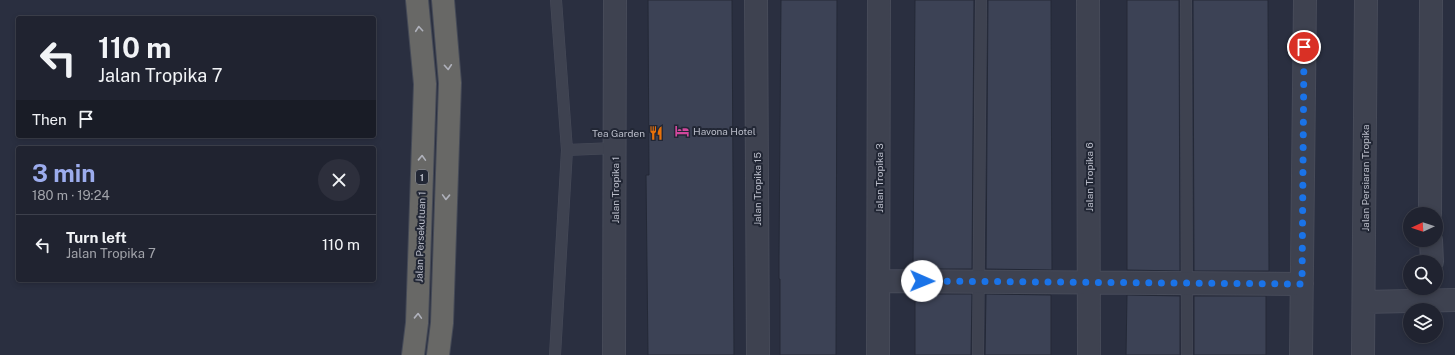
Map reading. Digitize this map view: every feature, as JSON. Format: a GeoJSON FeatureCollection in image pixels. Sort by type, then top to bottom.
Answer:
{"type":"FeatureCollection","features":[{"type":"Feature","properties":{"kind":"highway","name":"Jalan Persekutuan 1"},"geometry":{"type":"LineString","coordinates":[[413,355],[417,323],[424,84],[417,0]]}},
{"type":"Feature","properties":{"kind":"highway"},"geometry":{"type":"LineString","coordinates":[[438,355],[442,324],[450,83],[443,0]]}},
{"type":"Feature","properties":{"kind":"street","name":"Jalan Tropika 1"},"geometry":{"type":"LineString","coordinates":[[614,355],[615,0]]}},
{"type":"Feature","properties":{"kind":"street","name":"Jalan Tropika 15"},"geometry":{"type":"LineString","coordinates":[[756,0],[758,355]]}},
{"type":"Feature","properties":{"kind":"street","name":"Jalan Tropika 3"},"geometry":{"type":"LineString","coordinates":[[878,355],[879,0]]}},
{"type":"Feature","properties":{"kind":"street","name":"Jalan Tropika 6"},"geometry":{"type":"LineString","coordinates":[[1088,0],[1089,355]]}},
{"type":"Feature","properties":{"kind":"street"},"geometry":{"type":"LineString","coordinates":[[1301,355],[1305,0]]}},
{"type":"Feature","properties":{"kind":"street","name":"Jalan Persiaran Tropika"},"geometry":{"type":"LineString","coordinates":[[1362,355],[1364,302],[1366,0]]}},
{"type":"Feature","properties":{"kind":"street"},"geometry":{"type":"LineString","coordinates":[[1430,207],[1431,0]]}},
{"type":"Feature","properties":{"kind":"street"},"geometry":{"type":"LineString","coordinates":[[879,281],[1302,284]]}},
{"type":"Feature","properties":{"kind":"street"},"geometry":{"type":"LineString","coordinates":[[1364,302],[1424,295]]}},
{"type":"Feature","properties":{"kind":"street"},"geometry":{"type":"LineString","coordinates":[[1436,295],[1455,300]]}},
{"type":"Feature","properties":{"kind":"lane"},"geometry":{"type":"LineString","coordinates":[[555,355],[567,150],[556,0]]}},
{"type":"Feature","properties":{"kind":"lane"},"geometry":{"type":"LineString","coordinates":[[978,355],[981,0]]}},
{"type":"Feature","properties":{"kind":"lane"},"geometry":{"type":"LineString","coordinates":[[1186,0],[1187,355]]}},
{"type":"Feature","properties":{"kind":"lane"},"geometry":{"type":"LineString","coordinates":[[567,150],[615,148]]}},
{"type":"Feature","properties":{"kind":"building"},"geometry":{"type":"Polygon","coordinates":[[[648,0],[732,0],[734,355],[648,355],[646,175],[649,175],[648,0]]]}},
{"type":"Feature","properties":{"kind":"building"},"geometry":{"type":"Polygon","coordinates":[[[781,0],[837,0],[836,355],[780,355],[779,255],[781,0]]]}},
{"type":"Feature","properties":{"kind":"building"},"geometry":{"type":"Polygon","coordinates":[[[915,0],[974,0],[972,269],[913,269],[915,0]]]}},
{"type":"Feature","properties":{"kind":"building"},"geometry":{"type":"Polygon","coordinates":[[[988,0],[1051,0],[1052,270],[986,269],[988,0]]]}},
{"type":"Feature","properties":{"kind":"building"},"geometry":{"type":"Polygon","coordinates":[[[1127,0],[1179,0],[1180,271],[1127,270],[1127,0]]]}},
{"type":"Feature","properties":{"kind":"building"},"geometry":{"type":"Polygon","coordinates":[[[1193,0],[1268,0],[1269,271],[1194,271],[1193,0]]]}},
{"type":"Feature","properties":{"kind":"building"},"geometry":{"type":"Polygon","coordinates":[[[915,294],[972,294],[971,355],[915,355],[915,294]]]}},
{"type":"Feature","properties":{"kind":"building"},"geometry":{"type":"Polygon","coordinates":[[[986,294],[1051,295],[1051,355],[985,355],[986,294]]]}},
{"type":"Feature","properties":{"kind":"building"},"geometry":{"type":"Polygon","coordinates":[[[1127,295],[1180,296],[1180,355],[1126,355],[1127,295]]]}},
{"type":"Feature","properties":{"kind":"building"},"geometry":{"type":"Polygon","coordinates":[[[1194,296],[1266,296],[1266,355],[1194,355],[1194,296]]]}},
{"type":"Feature","properties":{"kind":"place","name":"Havona Hotel"},"geometry":{"type":"Point","coordinates":[682,131]}},
{"type":"Feature","properties":{"kind":"place","name":"Tea Garden"},"geometry":{"type":"Point","coordinates":[656,133]}},
{"type":"Feature","properties":{"kind":"route"},"geometry":{"type":"LineString","coordinates":[[922,281],[1302,284],[1304,47]]}}]}
